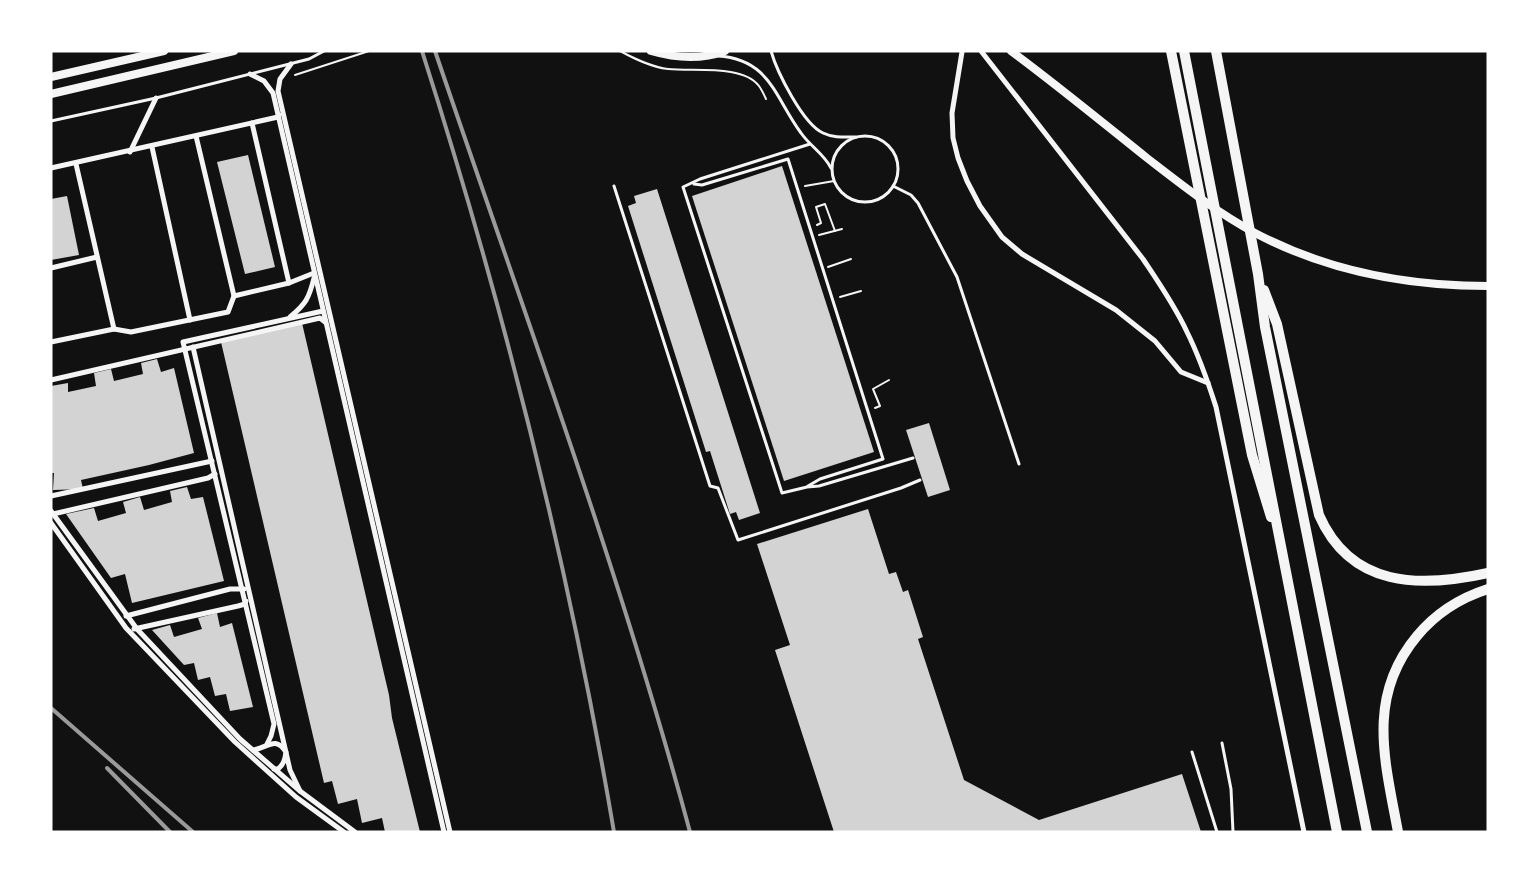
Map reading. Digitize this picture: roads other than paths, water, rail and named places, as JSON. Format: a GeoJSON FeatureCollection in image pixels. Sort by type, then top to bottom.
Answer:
{"type":"FeatureCollection","features":[{"type":"Feature","properties":{"kind":"highway"},"geometry":{"type":"LineString","coordinates":[[1171,51],[1252,455],[1289,579]]}},
{"type":"Feature","properties":{"kind":"highway"},"geometry":{"type":"LineString","coordinates":[[1184,51],[1337,832]]}},
{"type":"Feature","properties":{"kind":"highway"},"geometry":{"type":"LineString","coordinates":[[1216,51],[1258,274],[1265,327],[1367,832]]}},
{"type":"Feature","properties":{"kind":"highway"},"geometry":{"type":"LineString","coordinates":[[1258,274],[1277,324],[1319,515],[1332,540],[1354,562],[1378,574],[1430,580],[1488,573]]}},
{"type":"Feature","properties":{"kind":"highway"},"geometry":{"type":"LineString","coordinates":[[1398,832],[1384,759],[1383,730],[1387,693],[1395,670],[1404,652],[1437,615],[1453,603],[1488,589]]}},
{"type":"Feature","properties":{"kind":"main road"},"geometry":{"type":"LineString","coordinates":[[51,77],[164,51]]}},
{"type":"Feature","properties":{"kind":"main road"},"geometry":{"type":"LineString","coordinates":[[51,94],[234,51]]}},
{"type":"Feature","properties":{"kind":"main road"},"geometry":{"type":"LineString","coordinates":[[651,51],[674,56],[701,56],[724,51]]}},
{"type":"Feature","properties":{"kind":"main road"},"geometry":{"type":"LineString","coordinates":[[1011,51],[1164,171],[1221,213],[1257,234],[1338,267],[1428,284],[1488,286]]}},
{"type":"Feature","properties":{"kind":"street"},"geometry":{"type":"LineString","coordinates":[[962,51],[952,113],[953,138],[967,181],[980,206],[1002,237],[1022,254],[1116,310],[1155,341],[1181,372],[1208,384]]}},
{"type":"Feature","properties":{"kind":"street"},"geometry":{"type":"LineString","coordinates":[[981,51],[1143,259],[1187,332],[1216,407],[1304,832]]}},
{"type":"Feature","properties":{"kind":"street"},"geometry":{"type":"LineString","coordinates":[[291,64],[280,79],[278,91],[325,314],[444,832]]}},
{"type":"Feature","properties":{"kind":"street"},"geometry":{"type":"LineString","coordinates":[[250,74],[264,81],[273,93],[314,275],[450,832]]}},
{"type":"Feature","properties":{"kind":"street"},"geometry":{"type":"LineString","coordinates":[[130,152],[156,98]]}},
{"type":"Feature","properties":{"kind":"street"},"geometry":{"type":"LineString","coordinates":[[51,168],[278,117],[282,110]]}},
{"type":"Feature","properties":{"kind":"street"},"geometry":{"type":"LineString","coordinates":[[252,123],[289,283]]}},
{"type":"Feature","properties":{"kind":"street"},"geometry":{"type":"LineString","coordinates":[[51,342],[114,329],[131,332],[228,312],[234,296],[196,136]]}},
{"type":"Feature","properties":{"kind":"street"},"geometry":{"type":"LineString","coordinates":[[152,147],[190,320]]}},
{"type":"Feature","properties":{"kind":"street"},"geometry":{"type":"LineString","coordinates":[[76,164],[114,329]]}},
{"type":"Feature","properties":{"kind":"street"},"geometry":{"type":"LineString","coordinates":[[51,268],[97,257]]}},
{"type":"Feature","properties":{"kind":"street"},"geometry":{"type":"LineString","coordinates":[[234,296],[314,275]]}},
{"type":"Feature","properties":{"kind":"street"},"geometry":{"type":"LineString","coordinates":[[288,318],[309,298],[314,275]]}},
{"type":"Feature","properties":{"kind":"street"},"geometry":{"type":"LineString","coordinates":[[252,750],[261,749],[267,744],[274,724],[183,342],[288,318],[325,314]]}},
{"type":"Feature","properties":{"kind":"street"},"geometry":{"type":"LineString","coordinates":[[51,380],[325,314]]}},
{"type":"Feature","properties":{"kind":"street"},"geometry":{"type":"LineString","coordinates":[[193,347],[290,770],[300,791]]}},
{"type":"Feature","properties":{"kind":"street"},"geometry":{"type":"LineString","coordinates":[[51,496],[210,460],[220,465]]}},
{"type":"Feature","properties":{"kind":"street"},"geometry":{"type":"LineString","coordinates":[[220,465],[214,475],[208,478],[52,512],[137,629],[252,750],[300,791],[355,832]]}},
{"type":"Feature","properties":{"kind":"street"},"geometry":{"type":"LineString","coordinates":[[51,523],[125,626],[235,742],[296,797],[344,832]]}},
{"type":"Feature","properties":{"kind":"street"},"geometry":{"type":"LineString","coordinates":[[126,615],[241,588],[249,592]]}},
{"type":"Feature","properties":{"kind":"street"},"geometry":{"type":"LineString","coordinates":[[245,604],[249,592]]}},
{"type":"Feature","properties":{"kind":"street"},"geometry":{"type":"LineString","coordinates":[[125,626],[137,629],[245,604]]}},
{"type":"Feature","properties":{"kind":"street"},"geometry":{"type":"LineString","coordinates":[[125,626],[126,615]]}},
{"type":"Feature","properties":{"kind":"street"},"geometry":{"type":"LineString","coordinates":[[263,768],[278,769],[283,765],[286,752],[281,745],[267,744]]}},
{"type":"Feature","properties":{"kind":"lane"},"geometry":{"type":"LineString","coordinates":[[51,121],[156,98],[291,64],[309,59],[324,51]]}},
{"type":"Feature","properties":{"kind":"lane"},"geometry":{"type":"LineString","coordinates":[[701,56],[740,59],[761,72],[769,81],[796,127],[828,162],[834,181],[840,190],[857,201],[868,202],[878,199],[893,186],[898,170],[893,152],[878,138],[836,137],[826,135],[813,127],[786,87],[771,51]]}},
{"type":"Feature","properties":{"kind":"lane"},"geometry":{"type":"LineString","coordinates":[[832,170],[839,149],[847,141],[857,137]]}},
{"type":"Feature","properties":{"kind":"lane"},"geometry":{"type":"LineString","coordinates":[[810,144],[700,179],[683,188],[782,493],[819,486],[913,458]]}},
{"type":"Feature","properties":{"kind":"lane"},"geometry":{"type":"LineString","coordinates":[[692,184],[702,185],[788,159],[883,459],[820,479],[807,487]]}},
{"type":"Feature","properties":{"kind":"lane"},"geometry":{"type":"LineString","coordinates":[[614,186],[710,486],[718,488],[738,540],[920,480]]}},
{"type":"Feature","properties":{"kind":"lane"},"geometry":{"type":"LineString","coordinates":[[893,186],[911,195],[918,202],[957,277],[1019,464]]}},
{"type":"Feature","properties":{"kind":"lane"},"geometry":{"type":"LineString","coordinates":[[1222,743],[1231,789],[1233,832]]}},
{"type":"Feature","properties":{"kind":"lane"},"geometry":{"type":"LineString","coordinates":[[1192,752],[1216,832]]}},
{"type":"Feature","properties":{"kind":"railway"},"geometry":{"type":"LineString","coordinates":[[422,51],[480,244],[532,438],[577,634],[614,832]]}},
{"type":"Feature","properties":{"kind":"railway"},"geometry":{"type":"LineString","coordinates":[[435,51],[536,342],[633,635],[690,832]]}},
{"type":"Feature","properties":{"kind":"railway"},"geometry":{"type":"LineString","coordinates":[[51,708],[193,832]]}},
{"type":"Feature","properties":{"kind":"railway"},"geometry":{"type":"LineString","coordinates":[[107,768],[170,832]]}}]}
